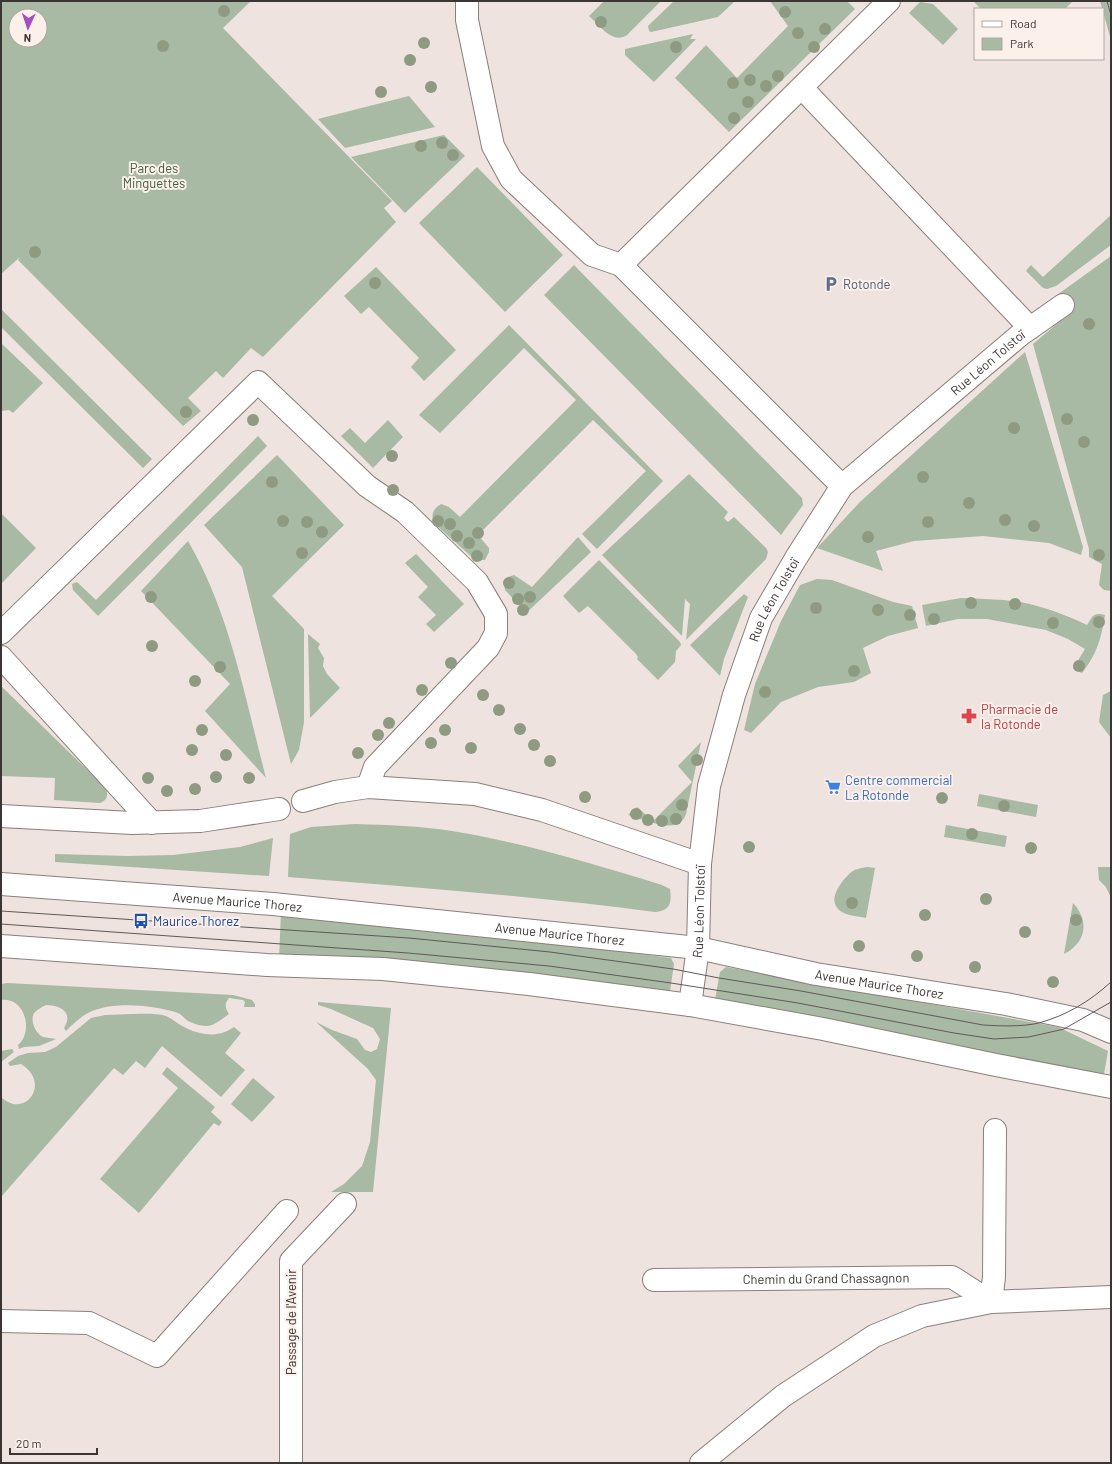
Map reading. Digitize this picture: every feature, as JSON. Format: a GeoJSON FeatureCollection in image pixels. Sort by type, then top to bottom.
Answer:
{"type":"FeatureCollection","features":[{"type":"Feature","properties":{"kind":"street"},"geometry":{"type":"LineString","coordinates":[[467,1],[467,20],[494,146],[511,179],[592,255],[621,265],[842,486]]}},
{"type":"Feature","properties":{"kind":"street"},"geometry":{"type":"LineString","coordinates":[[621,265],[889,1]]}},
{"type":"Feature","properties":{"kind":"street"},"geometry":{"type":"LineString","coordinates":[[802,88],[1030,328]]}},
{"type":"Feature","properties":{"kind":"street","name":"Rue Léon Tolstoï"},"geometry":{"type":"LineString","coordinates":[[690,1005],[698,948],[700,864],[709,786],[734,694],[762,618],[796,558],[842,486],[1030,328],[1063,305]]}},
{"type":"Feature","properties":{"kind":"street"},"geometry":{"type":"LineString","coordinates":[[1,633],[258,382],[367,486],[405,512],[456,561],[477,582],[496,614],[496,633],[488,648],[375,767],[368,787]]}},
{"type":"Feature","properties":{"kind":"street"},"geometry":{"type":"LineString","coordinates":[[1,657],[152,822]]}},
{"type":"Feature","properties":{"kind":"street"},"geometry":{"type":"LineString","coordinates":[[302,801],[335,792],[368,787],[475,794],[542,810],[700,864]]}},
{"type":"Feature","properties":{"kind":"street"},"geometry":{"type":"LineString","coordinates":[[1,816],[132,823],[200,821],[279,809]]}},
{"type":"Feature","properties":{"kind":"street","name":"Avenue Maurice Thorez"},"geometry":{"type":"LineString","coordinates":[[1,884],[280,905],[698,948],[816,974],[976,999],[1083,1020],[1111,1032]]}},
{"type":"Feature","properties":{"kind":"street"},"geometry":{"type":"LineString","coordinates":[[1,946],[259,965],[383,969],[529,984],[690,1005],[822,1029],[1111,1087]]}},
{"type":"Feature","properties":{"kind":"street"},"geometry":{"type":"LineString","coordinates":[[991,1302],[994,1277],[995,1130]]}},
{"type":"Feature","properties":{"kind":"street","name":"Passage de l'Avenir"},"geometry":{"type":"LineString","coordinates":[[290,1463],[291,1261],[345,1204]]}},
{"type":"Feature","properties":{"kind":"street"},"geometry":{"type":"LineString","coordinates":[[1,1321],[89,1323],[157,1356],[287,1211]]}},
{"type":"Feature","properties":{"kind":"street","name":"Chemin du Grand Chassagnon"},"geometry":{"type":"LineString","coordinates":[[654,1280],[952,1277],[991,1302]]}},
{"type":"Feature","properties":{"kind":"street"},"geometry":{"type":"LineString","coordinates":[[701,1463],[783,1396],[874,1336],[922,1316],[991,1302],[1111,1297]]}},
{"type":"Feature","properties":{"kind":"green space","name":"Parc des Minguettes"},"geometry":{"type":"Polygon","coordinates":[[[1,1],[251,1],[223,28],[392,201],[384,208],[396,222],[263,357],[251,348],[223,378],[216,371],[188,398],[201,411],[183,426],[18,260],[20,257],[1,274],[1,1]]]}},
{"type":"Feature","properties":{"kind":"green space"},"geometry":{"type":"Polygon","coordinates":[[[604,1],[661,1],[627,35],[617,38],[606,33],[589,16],[604,1]]]}},
{"type":"Feature","properties":{"kind":"green space"},"geometry":{"type":"Polygon","coordinates":[[[674,1],[735,1],[718,17],[651,32],[649,31],[648,26],[674,1]]]}},
{"type":"Feature","properties":{"kind":"green space"},"geometry":{"type":"Polygon","coordinates":[[[770,1],[847,1],[855,9],[729,132],[675,78],[706,45],[737,78],[788,26],[770,1]]]}},
{"type":"Feature","properties":{"kind":"green space"},"geometry":{"type":"Polygon","coordinates":[[[973,1],[1073,1],[1066,8],[980,8],[973,1]]]}},
{"type":"Feature","properties":{"kind":"green space"},"geometry":{"type":"Polygon","coordinates":[[[1100,1],[1111,1],[1111,40],[1104,15],[1104,8],[1102,8],[1100,1]]]}},
{"type":"Feature","properties":{"kind":"green space"},"geometry":{"type":"Polygon","coordinates":[[[920,2],[933,4],[958,29],[943,45],[909,13],[920,2]]]}},
{"type":"Feature","properties":{"kind":"green space"},"geometry":{"type":"Polygon","coordinates":[[[693,34],[690,39],[696,39],[654,82],[625,55],[625,49],[693,34]]]}},
{"type":"Feature","properties":{"kind":"green space"},"geometry":{"type":"Polygon","coordinates":[[[409,96],[435,127],[345,148],[318,119],[409,96]]]}},
{"type":"Feature","properties":{"kind":"green space"},"geometry":{"type":"Polygon","coordinates":[[[444,135],[465,156],[405,213],[351,157],[444,135]]]}},
{"type":"Feature","properties":{"kind":"green space"},"geometry":{"type":"Polygon","coordinates":[[[477,167],[563,255],[505,312],[419,223],[477,167]]]}},
{"type":"Feature","properties":{"kind":"green space"},"geometry":{"type":"Polygon","coordinates":[[[1111,215],[1111,245],[1056,286],[1047,289],[1043,288],[1026,271],[1031,265],[1043,277],[1111,215]]]}},
{"type":"Feature","properties":{"kind":"green space"},"geometry":{"type":"Polygon","coordinates":[[[1111,256],[1111,591],[1104,590],[1099,585],[1102,564],[1089,557],[1089,549],[1033,344],[1072,311],[1057,295],[1111,256]]]}},
{"type":"Feature","properties":{"kind":"green space"},"geometry":{"type":"Polygon","coordinates":[[[574,265],[802,498],[803,505],[781,535],[544,295],[574,265]]]}},
{"type":"Feature","properties":{"kind":"green space"},"geometry":{"type":"Polygon","coordinates":[[[376,267],[456,350],[424,381],[411,367],[419,358],[369,307],[361,314],[344,296],[376,267]]]}},
{"type":"Feature","properties":{"kind":"green space"},"geometry":{"type":"Polygon","coordinates":[[[1,309],[152,459],[143,468],[1,327],[1,309]]]}},
{"type":"Feature","properties":{"kind":"green space"},"geometry":{"type":"Polygon","coordinates":[[[509,325],[663,481],[597,549],[582,534],[646,471],[593,420],[478,535],[489,548],[489,552],[485,560],[474,559],[433,521],[433,512],[441,504],[449,507],[460,517],[576,400],[524,348],[440,433],[419,415],[509,325]]]}},
{"type":"Feature","properties":{"kind":"green space"},"geometry":{"type":"Polygon","coordinates":[[[1,343],[43,383],[13,413],[9,410],[1,411],[1,343]]]}},
{"type":"Feature","properties":{"kind":"green space"},"geometry":{"type":"Polygon","coordinates":[[[1025,352],[1083,547],[1081,555],[1049,543],[983,536],[914,541],[876,551],[883,571],[817,548],[860,502],[1025,352]]]}},
{"type":"Feature","properties":{"kind":"green space"},"geometry":{"type":"Polygon","coordinates":[[[388,420],[403,437],[373,468],[341,436],[350,428],[365,443],[388,420]]]}},
{"type":"Feature","properties":{"kind":"green space"},"geometry":{"type":"Polygon","coordinates":[[[258,436],[267,446],[98,616],[73,590],[72,584],[77,582],[96,600],[258,436]]]}},
{"type":"Feature","properties":{"kind":"green space"},"geometry":{"type":"Polygon","coordinates":[[[277,455],[344,525],[272,596],[304,629],[304,722],[299,750],[291,764],[242,567],[204,525],[277,455]]]}},
{"type":"Feature","properties":{"kind":"green space"},"geometry":{"type":"Polygon","coordinates":[[[689,474],[728,512],[724,518],[728,522],[734,517],[766,548],[768,552],[766,559],[686,640],[690,604],[685,599],[682,636],[602,555],[689,474]]]}},
{"type":"Feature","properties":{"kind":"green space"},"geometry":{"type":"Polygon","coordinates":[[[1,513],[36,548],[1,584],[1,513]]]}},
{"type":"Feature","properties":{"kind":"green space"},"geometry":{"type":"Polygon","coordinates":[[[578,537],[591,552],[523,616],[519,605],[505,590],[504,583],[508,577],[514,575],[532,587],[578,537]]]}},
{"type":"Feature","properties":{"kind":"green space"},"geometry":{"type":"Polygon","coordinates":[[[188,541],[203,569],[226,627],[235,656],[266,778],[205,711],[230,684],[141,591],[188,541]]]}},
{"type":"Feature","properties":{"kind":"green space"},"geometry":{"type":"Polygon","coordinates":[[[416,554],[464,604],[434,632],[426,624],[436,615],[418,597],[428,587],[405,563],[416,554]]]}},
{"type":"Feature","properties":{"kind":"green space"},"geometry":{"type":"Polygon","coordinates":[[[599,560],[680,642],[681,645],[676,651],[675,662],[658,680],[637,659],[638,657],[636,654],[588,606],[579,613],[563,596],[599,560]]]}},
{"type":"Feature","properties":{"kind":"green space"},"geometry":{"type":"Polygon","coordinates":[[[817,579],[832,580],[893,602],[912,606],[918,628],[888,636],[863,648],[871,673],[854,682],[818,687],[781,702],[751,733],[744,730],[755,684],[781,621],[800,585],[817,579]]]}},
{"type":"Feature","properties":{"kind":"green space"},"geometry":{"type":"Polygon","coordinates":[[[744,594],[748,597],[724,659],[720,676],[690,645],[744,594]]]}},
{"type":"Feature","properties":{"kind":"green space"},"geometry":{"type":"Polygon","coordinates":[[[961,598],[1020,602],[1054,611],[1087,625],[1096,614],[1105,615],[1098,646],[1082,673],[1073,669],[1085,649],[1068,639],[1046,630],[987,619],[958,619],[926,626],[922,605],[961,598]]]}},
{"type":"Feature","properties":{"kind":"green space"},"geometry":{"type":"Polygon","coordinates":[[[308,634],[320,644],[318,648],[324,658],[323,666],[327,674],[340,688],[310,718],[308,634]]]}},
{"type":"Feature","properties":{"kind":"green space"},"geometry":{"type":"Polygon","coordinates":[[[1,686],[106,788],[107,795],[105,800],[100,803],[54,800],[55,778],[1,776],[1,686]]]}},
{"type":"Feature","properties":{"kind":"green space"},"geometry":{"type":"Polygon","coordinates":[[[1111,691],[1111,738],[1099,722],[1103,695],[1111,691]]]}},
{"type":"Feature","properties":{"kind":"green space"},"geometry":{"type":"Polygon","coordinates":[[[701,742],[686,814],[682,821],[676,824],[660,825],[628,815],[637,807],[653,821],[692,782],[678,766],[701,742]]]}},
{"type":"Feature","properties":{"kind":"green space"},"geometry":{"type":"Polygon","coordinates":[[[979,794],[1038,805],[1036,817],[977,806],[979,794]]]}},
{"type":"Feature","properties":{"kind":"green space"},"geometry":{"type":"Polygon","coordinates":[[[355,824],[440,829],[532,848],[662,885],[670,889],[671,898],[667,908],[655,912],[426,888],[288,877],[290,834],[311,827],[355,824]]]}},
{"type":"Feature","properties":{"kind":"green space"},"geometry":{"type":"Polygon","coordinates":[[[946,825],[1007,836],[1005,847],[944,837],[946,825]]]}},
{"type":"Feature","properties":{"kind":"green space"},"geometry":{"type":"Polygon","coordinates":[[[273,838],[269,876],[55,862],[55,854],[128,856],[173,855],[240,847],[273,838]]]}},
{"type":"Feature","properties":{"kind":"green space"},"geometry":{"type":"Polygon","coordinates":[[[867,867],[875,868],[866,918],[849,915],[842,912],[836,906],[834,901],[839,886],[850,873],[867,867]]]}},
{"type":"Feature","properties":{"kind":"green space"},"geometry":{"type":"Polygon","coordinates":[[[1098,867],[1111,867],[1111,898],[1106,887],[1099,880],[1098,867]]]}},
{"type":"Feature","properties":{"kind":"green space"},"geometry":{"type":"Polygon","coordinates":[[[1073,903],[1082,917],[1083,931],[1077,944],[1064,954],[1073,903]]]}},
{"type":"Feature","properties":{"kind":"green space"},"geometry":{"type":"Polygon","coordinates":[[[281,912],[530,939],[671,958],[674,964],[670,991],[664,995],[279,959],[281,912]]]}},
{"type":"Feature","properties":{"kind":"green space"},"geometry":{"type":"Polygon","coordinates":[[[726,967],[1058,1027],[1108,1051],[1104,1074],[718,1002],[715,1000],[720,972],[726,967]]]}},
{"type":"Feature","properties":{"kind":"green space"},"geometry":{"type":"Polygon","coordinates":[[[7,983],[233,995],[252,1000],[255,1007],[244,1007],[245,1002],[243,1000],[229,998],[226,1002],[226,1006],[229,1014],[216,1023],[208,1026],[188,1021],[178,1013],[168,1010],[134,1005],[110,1006],[90,1012],[77,1020],[66,1031],[64,1028],[67,1018],[64,1010],[56,1006],[46,1005],[33,1015],[34,1026],[43,1037],[56,1039],[39,1046],[24,1047],[19,1049],[18,1045],[23,1039],[26,1024],[21,1009],[16,1004],[9,1000],[1,1000],[1,984],[7,983]]]}},
{"type":"Feature","properties":{"kind":"green space"},"geometry":{"type":"Polygon","coordinates":[[[318,1002],[391,1008],[373,1192],[331,1192],[344,1184],[362,1166],[370,1142],[376,1080],[368,1069],[316,1022],[332,1030],[357,1039],[365,1050],[371,1052],[377,1049],[380,1039],[373,1028],[331,1009],[318,1005],[318,1002]]]}},
{"type":"Feature","properties":{"kind":"green space"},"geometry":{"type":"Polygon","coordinates":[[[153,1014],[166,1016],[195,1032],[208,1034],[221,1033],[234,1027],[241,1033],[225,1053],[245,1070],[221,1097],[162,1046],[145,1068],[136,1061],[123,1075],[114,1068],[1,1197],[1,1097],[10,1103],[19,1104],[26,1102],[32,1096],[35,1089],[34,1080],[30,1072],[21,1064],[10,1066],[8,1063],[18,1056],[28,1053],[45,1052],[56,1047],[91,1018],[105,1015],[153,1014]]]}},
{"type":"Feature","properties":{"kind":"green space"},"geometry":{"type":"Polygon","coordinates":[[[12,1049],[14,1052],[1,1062],[1,1051],[12,1049]]]}},
{"type":"Feature","properties":{"kind":"green space"},"geometry":{"type":"Polygon","coordinates":[[[167,1067],[215,1107],[211,1112],[222,1122],[219,1126],[214,1123],[139,1213],[100,1179],[178,1088],[162,1074],[167,1067]]]}},
{"type":"Feature","properties":{"kind":"green space"},"geometry":{"type":"Polygon","coordinates":[[[253,1078],[275,1097],[252,1122],[231,1104],[253,1078]]]}},
{"type":"Feature","properties":{"kind":"tram line"},"geometry":{"type":"LineString","coordinates":[[1107,1],[1111,15]]}},
{"type":"Feature","properties":{"kind":"tram line"},"geometry":{"type":"LineString","coordinates":[[1,911],[409,938],[550,952],[673,969],[983,1025],[1025,1025],[1049,1020],[1086,1002],[1111,982]]}},
{"type":"Feature","properties":{"kind":"tram line"},"geometry":{"type":"LineString","coordinates":[[1,924],[408,953],[549,966],[798,1003],[954,1033],[994,1039],[1029,1037],[1064,1029],[1111,1002]]}},
{"type":"Feature","properties":{"kind":"place","name":"Rotonde"},"geometry":{"type":"Point","coordinates":[831,284]}},
{"type":"Feature","properties":{"kind":"place","name":"Pharmacie de la Rotonde"},"geometry":{"type":"Point","coordinates":[969,716]}},
{"type":"Feature","properties":{"kind":"place","name":"Centre commercial La Rotonde"},"geometry":{"type":"Point","coordinates":[833,787]}},
{"type":"Feature","properties":{"kind":"place","name":"Maurice Thorez"},"geometry":{"type":"Point","coordinates":[141,921]}}]}
